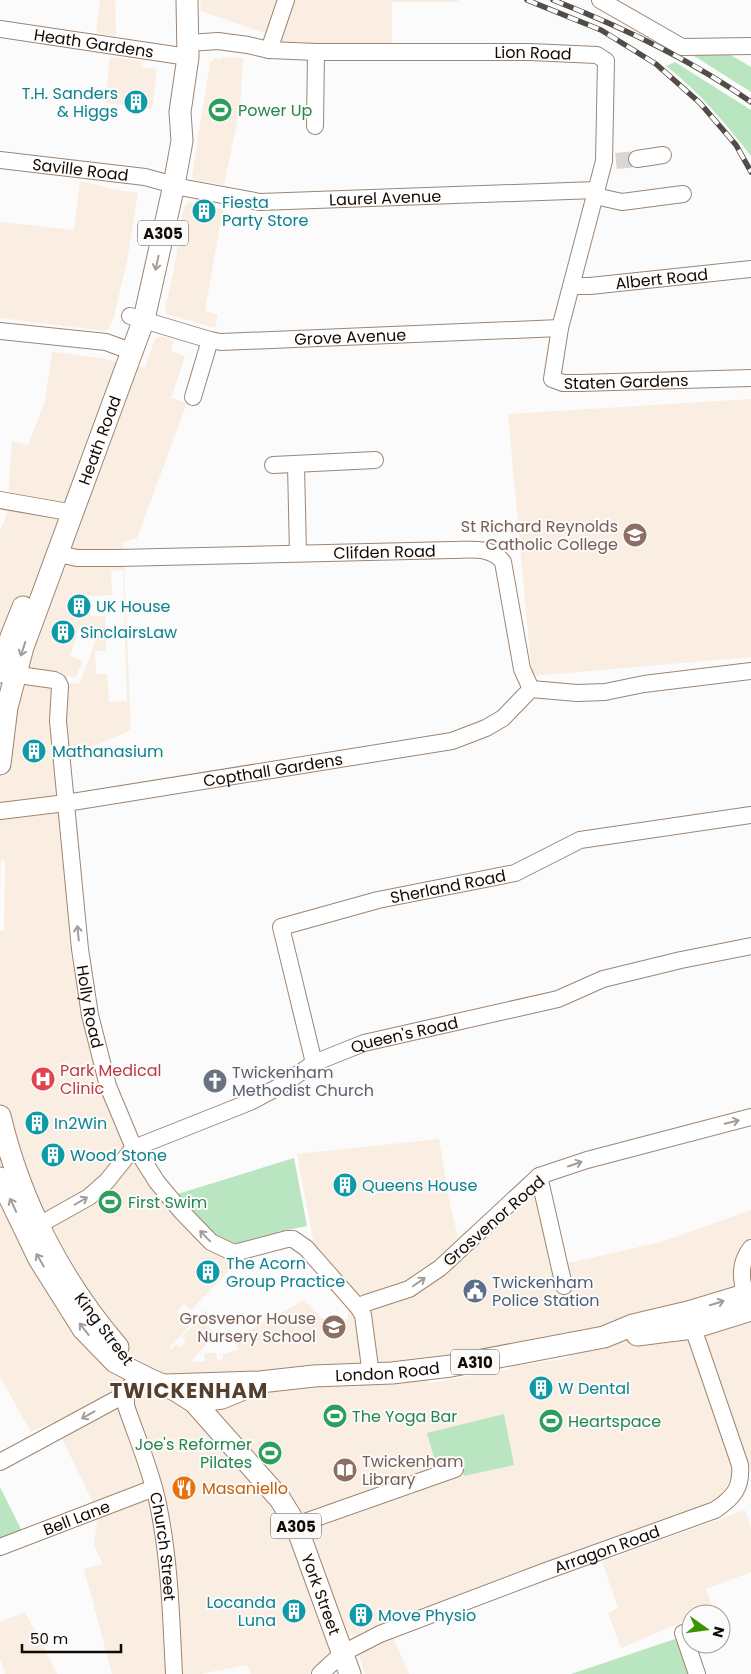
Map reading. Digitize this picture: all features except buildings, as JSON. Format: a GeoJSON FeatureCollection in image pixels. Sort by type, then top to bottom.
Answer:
{"type":"FeatureCollection","features":[{"type":"Feature","properties":{"kind":"main road","name":"Heath Road"},"geometry":{"type":"LineString","coordinates":[[0,764],[8,707],[5,673],[11,637],[67,512],[126,350],[137,318],[167,183],[182,141],[180,112],[188,50],[187,0]]}},
{"type":"Feature","properties":{"kind":"main road","name":"Heath Road"},"geometry":{"type":"LineString","coordinates":[[5,673],[37,609],[59,554],[67,512]]}},
{"type":"Feature","properties":{"kind":"main road","name":"King Street"},"geometry":{"type":"LineString","coordinates":[[0,1116],[39,1259],[83,1329],[115,1362],[137,1373]]}},
{"type":"Feature","properties":{"kind":"main road","name":"King Street"},"geometry":{"type":"LineString","coordinates":[[0,1178],[32,1229]]}},
{"type":"Feature","properties":{"kind":"main road","name":"London Road"},"geometry":{"type":"LineString","coordinates":[[163,1384],[260,1382],[314,1376],[371,1375],[451,1366],[604,1336],[633,1336],[749,1302]]}},
{"type":"Feature","properties":{"kind":"main road","name":"London Road"},"geometry":{"type":"LineString","coordinates":[[137,1373],[163,1384],[194,1402],[209,1401],[228,1396],[260,1382]]}},
{"type":"Feature","properties":{"kind":"main road","name":"York Street"},"geometry":{"type":"LineString","coordinates":[[194,1402],[280,1499],[296,1525],[350,1674]]}},
{"type":"Feature","properties":{"kind":"street"},"geometry":{"type":"LineString","coordinates":[[269,50],[286,0]]}},
{"type":"Feature","properties":{"kind":"street"},"geometry":{"type":"LineString","coordinates":[[600,0],[682,48],[751,46]]}},
{"type":"Feature","properties":{"kind":"street","name":"Heath Gardens"},"geometry":{"type":"LineString","coordinates":[[0,29],[188,50]]}},
{"type":"Feature","properties":{"kind":"street","name":"Lion Road"},"geometry":{"type":"LineString","coordinates":[[188,50],[218,41],[234,42],[269,50],[316,52],[521,52],[597,55],[606,61],[610,161],[596,193],[560,328]]}},
{"type":"Feature","properties":{"kind":"street"},"geometry":{"type":"LineString","coordinates":[[315,126],[316,52]]}},
{"type":"Feature","properties":{"kind":"street"},"geometry":{"type":"LineString","coordinates":[[637,158],[662,155]]}},
{"type":"Feature","properties":{"kind":"street","name":"Saville Road"},"geometry":{"type":"LineString","coordinates":[[0,160],[167,183]]}},
{"type":"Feature","properties":{"kind":"street","name":"Laurel Avenue"},"geometry":{"type":"LineString","coordinates":[[167,183],[260,202],[596,193],[622,202],[683,194]]}},
{"type":"Feature","properties":{"kind":"street","name":"Albert Road"},"geometry":{"type":"LineString","coordinates":[[572,286],[590,286],[751,269]]}},
{"type":"Feature","properties":{"kind":"street","name":"Grove Avenue"},"geometry":{"type":"LineString","coordinates":[[137,318],[221,342],[560,328]]}},
{"type":"Feature","properties":{"kind":"street","name":"Staten Gardens"},"geometry":{"type":"LineString","coordinates":[[560,328],[552,379],[563,383],[751,378]]}},
{"type":"Feature","properties":{"kind":"street"},"geometry":{"type":"LineString","coordinates":[[0,331],[106,342],[126,350]]}},
{"type":"Feature","properties":{"kind":"street"},"geometry":{"type":"LineString","coordinates":[[193,397],[210,340]]}},
{"type":"Feature","properties":{"kind":"street"},"geometry":{"type":"LineString","coordinates":[[273,465],[375,460]]}},
{"type":"Feature","properties":{"kind":"street"},"geometry":{"type":"LineString","coordinates":[[296,465],[298,553]]}},
{"type":"Feature","properties":{"kind":"street"},"geometry":{"type":"LineString","coordinates":[[0,500],[67,512]]}},
{"type":"Feature","properties":{"kind":"street","name":"Clifden Road"},"geometry":{"type":"LineString","coordinates":[[59,554],[77,558],[118,558],[452,550],[493,552],[503,562],[519,659],[525,679],[531,689]]}},
{"type":"Feature","properties":{"kind":"street"},"geometry":{"type":"LineString","coordinates":[[531,689],[577,693],[605,692],[644,684],[751,671]]}},
{"type":"Feature","properties":{"kind":"street","name":"Holly Road"},"geometry":{"type":"LineString","coordinates":[[5,673],[54,680],[60,686],[58,721],[80,949],[90,1015],[108,1086],[135,1148],[157,1182],[181,1211],[211,1242],[234,1253],[282,1239],[294,1240],[306,1248],[363,1315],[371,1375]]}},
{"type":"Feature","properties":{"kind":"street","name":"Copthall Gardens"},"geometry":{"type":"LineString","coordinates":[[0,811],[66,803],[452,740],[486,728],[503,718],[531,689]]}},
{"type":"Feature","properties":{"kind":"street","name":"Sherland Road"},"geometry":{"type":"LineString","coordinates":[[314,1063],[281,927],[378,900],[515,873],[580,840],[751,815]]}},
{"type":"Feature","properties":{"kind":"street","name":"Queen's Road"},"geometry":{"type":"LineString","coordinates":[[32,1229],[89,1197],[135,1148],[250,1102],[284,1084],[314,1063],[364,1043],[558,999],[603,979],[681,960],[751,946]]}},
{"type":"Feature","properties":{"kind":"street","name":"Grosvenor Road"},"geometry":{"type":"LineString","coordinates":[[358,1307],[409,1289],[440,1268],[539,1176],[587,1160],[751,1117]]}},
{"type":"Feature","properties":{"kind":"street"},"geometry":{"type":"LineString","coordinates":[[539,1176],[564,1286]]}},
{"type":"Feature","properties":{"kind":"street"},"geometry":{"type":"LineString","coordinates":[[749,1302],[742,1282],[742,1266],[744,1258],[751,1248]]}},
{"type":"Feature","properties":{"kind":"street","name":"Arragon Road"},"geometry":{"type":"LineString","coordinates":[[320,1674],[343,1653],[380,1634],[715,1510],[728,1501],[734,1494],[741,1475],[740,1465],[690,1320]]}},
{"type":"Feature","properties":{"kind":"street"},"geometry":{"type":"LineString","coordinates":[[0,1462],[126,1394],[137,1373]]}},
{"type":"Feature","properties":{"kind":"street","name":"Church Street"},"geometry":{"type":"LineString","coordinates":[[126,1394],[126,1406],[154,1488],[164,1537],[170,1577],[174,1674]]}},
{"type":"Feature","properties":{"kind":"street"},"geometry":{"type":"LineString","coordinates":[[296,1525],[454,1469]]}},
{"type":"Feature","properties":{"kind":"street","name":"Bell Lane"},"geometry":{"type":"LineString","coordinates":[[0,1547],[154,1488]]}},
{"type":"Feature","properties":{"kind":"street"},"geometry":{"type":"LineString","coordinates":[[691,1654],[697,1674]]}},
{"type":"Feature","properties":{"kind":"shaded area"},"geometry":{"type":"Polygon","coordinates":[[[100,0],[115,0],[116,36],[96,33],[100,0]]]}},
{"type":"Feature","properties":{"kind":"shaded area"},"geometry":{"type":"Polygon","coordinates":[[[200,0],[280,0],[267,34],[201,11],[200,0]]]}},
{"type":"Feature","properties":{"kind":"shaded area"},"geometry":{"type":"Polygon","coordinates":[[[291,0],[458,0],[459,2],[392,2],[392,45],[277,42],[291,0]]]}},
{"type":"Feature","properties":{"kind":"shaded area"},"geometry":{"type":"Polygon","coordinates":[[[110,57],[141,61],[141,67],[157,69],[152,109],[105,103],[110,57]]]}},
{"type":"Feature","properties":{"kind":"shaded area"},"geometry":{"type":"Polygon","coordinates":[[[222,57],[243,58],[240,108],[224,185],[193,179],[192,176],[210,63],[215,58],[221,59],[222,57]]]}},
{"type":"Feature","properties":{"kind":"shaded area"},"geometry":{"type":"Polygon","coordinates":[[[80,181],[116,190],[138,193],[127,261],[113,320],[109,328],[104,331],[0,318],[0,222],[74,230],[80,181]]]}},
{"type":"Feature","properties":{"kind":"shaded area"},"geometry":{"type":"Polygon","coordinates":[[[189,202],[224,209],[205,311],[218,315],[215,328],[167,314],[165,309],[174,269],[184,207],[189,202]]]}},
{"type":"Feature","properties":{"kind":"shaded area"},"geometry":{"type":"Polygon","coordinates":[[[160,336],[174,341],[171,351],[185,356],[171,398],[187,403],[137,538],[123,542],[131,730],[63,760],[93,1019],[110,1087],[168,1203],[234,1266],[191,1310],[184,1304],[177,1312],[190,1326],[169,1347],[171,1350],[176,1344],[180,1348],[186,1341],[182,1337],[199,1320],[205,1310],[209,1314],[203,1321],[216,1334],[190,1362],[205,1361],[204,1353],[216,1353],[217,1360],[223,1359],[223,1354],[238,1350],[235,1338],[304,1300],[327,1323],[348,1319],[348,1299],[315,1250],[297,1154],[439,1139],[450,1205],[458,1237],[535,1177],[555,1266],[661,1242],[751,1210],[751,1468],[732,1475],[719,1501],[388,1625],[409,1674],[365,1674],[352,1634],[309,1674],[251,1674],[247,1665],[200,1674],[112,1674],[84,1569],[102,1564],[94,1544],[98,1513],[54,1422],[31,1432],[0,1377],[0,931],[4,931],[5,861],[1,860],[0,895],[0,531],[7,514],[12,441],[28,445],[45,401],[52,352],[101,358],[145,368],[155,339],[160,336]],[[123,400],[74,531],[77,532],[125,403],[123,400]],[[123,570],[111,571],[112,595],[89,596],[90,616],[105,616],[106,651],[95,651],[96,674],[107,674],[109,702],[127,701],[123,570]],[[79,628],[70,656],[83,661],[76,677],[67,676],[66,684],[80,683],[99,631],[79,628]],[[569,1354],[528,1360],[529,1364],[569,1358],[569,1354]],[[512,1363],[426,1379],[430,1383],[510,1369],[512,1363]]]}},
{"type":"Feature","properties":{"kind":"shaded area","name":"St Richard Reynolds Catholic College"},"geometry":{"type":"Polygon","coordinates":[[[751,399],[751,657],[532,676],[508,414],[751,399]]]}},
{"type":"Feature","properties":{"kind":"shaded area"},"geometry":{"type":"Polygon","coordinates":[[[745,1510],[751,1529],[751,1572],[706,1589],[711,1604],[681,1604],[681,1622],[621,1648],[608,1613],[618,1608],[602,1562],[745,1510]]]}},
{"type":"Feature","properties":{"kind":"shaded area"},"geometry":{"type":"Polygon","coordinates":[[[25,1612],[57,1674],[5,1674],[0,1659],[0,1622],[25,1612]]]}},
{"type":"Feature","properties":{"kind":"green space"},"geometry":{"type":"Polygon","coordinates":[[[691,54],[729,54],[751,67],[751,92],[691,54]]]}},
{"type":"Feature","properties":{"kind":"green space"},"geometry":{"type":"Polygon","coordinates":[[[675,62],[751,110],[751,156],[701,97],[666,66],[675,62]]]}},
{"type":"Feature","properties":{"kind":"green space"},"geometry":{"type":"Polygon","coordinates":[[[294,1158],[307,1226],[278,1232],[245,1247],[226,1245],[171,1196],[294,1158]]]}},
{"type":"Feature","properties":{"kind":"green space"},"geometry":{"type":"Polygon","coordinates":[[[504,1414],[514,1465],[464,1476],[459,1458],[441,1464],[436,1463],[427,1433],[504,1414]]]}},
{"type":"Feature","properties":{"kind":"green space"},"geometry":{"type":"Polygon","coordinates":[[[0,1487],[24,1535],[0,1543],[0,1487]]]}},
{"type":"Feature","properties":{"kind":"green space"},"geometry":{"type":"Polygon","coordinates":[[[678,1638],[681,1654],[683,1654],[690,1674],[571,1674],[678,1638]]]}},
{"type":"Feature","properties":{"kind":"tunnel"},"geometry":{"type":"LineString","coordinates":[[616,161],[637,159]]}},
{"type":"Feature","properties":{"kind":"railway"},"geometry":{"type":"LineString","coordinates":[[527,0],[601,30],[656,64],[700,103],[736,145],[751,172]]}},
{"type":"Feature","properties":{"kind":"railway"},"geometry":{"type":"LineString","coordinates":[[553,0],[655,45],[728,86],[751,102]]}},
{"type":"Feature","properties":{"kind":"place","name":"T.H. Sanders & Higgs"},"geometry":{"type":"Point","coordinates":[136,102]}},
{"type":"Feature","properties":{"kind":"place","name":"Power Up"},"geometry":{"type":"Point","coordinates":[220,110]}},
{"type":"Feature","properties":{"kind":"place","name":"Fiesta Party Store"},"geometry":{"type":"Point","coordinates":[204,211]}},
{"type":"Feature","properties":{"kind":"place","name":"St Richard Reynolds Catholic College"},"geometry":{"type":"Point","coordinates":[635,535]}},
{"type":"Feature","properties":{"kind":"place","name":"UK House"},"geometry":{"type":"Point","coordinates":[79,606]}},
{"type":"Feature","properties":{"kind":"place","name":"SinclairsLaw"},"geometry":{"type":"Point","coordinates":[63,632]}},
{"type":"Feature","properties":{"kind":"place","name":"Mathanasium"},"geometry":{"type":"Point","coordinates":[34,751]}},
{"type":"Feature","properties":{"kind":"place","name":"Park Medical Clinic"},"geometry":{"type":"Point","coordinates":[43,1079]}},
{"type":"Feature","properties":{"kind":"place","name":"Twickenham Methodist Church"},"geometry":{"type":"Point","coordinates":[215,1081]}},
{"type":"Feature","properties":{"kind":"place","name":"In2Win"},"geometry":{"type":"Point","coordinates":[37,1123]}},
{"type":"Feature","properties":{"kind":"place","name":"Wood Stone"},"geometry":{"type":"Point","coordinates":[53,1155]}},
{"type":"Feature","properties":{"kind":"place","name":"Queens House"},"geometry":{"type":"Point","coordinates":[345,1185]}},
{"type":"Feature","properties":{"kind":"place","name":"First Swim"},"geometry":{"type":"Point","coordinates":[110,1202]}},
{"type":"Feature","properties":{"kind":"place","name":"The Acorn Group Practice"},"geometry":{"type":"Point","coordinates":[208,1272]}},
{"type":"Feature","properties":{"kind":"place","name":"Twickenham Police Station"},"geometry":{"type":"Point","coordinates":[475,1291]}},
{"type":"Feature","properties":{"kind":"place","name":"Grosvenor House Nursery School"},"geometry":{"type":"Point","coordinates":[334,1327]}},
{"type":"Feature","properties":{"kind":"place","name":"W Dental"},"geometry":{"type":"Point","coordinates":[541,1388]}},
{"type":"Feature","properties":{"kind":"place","name":"The Yoga Bar"},"geometry":{"type":"Point","coordinates":[335,1416]}},
{"type":"Feature","properties":{"kind":"place","name":"Heartspace"},"geometry":{"type":"Point","coordinates":[551,1421]}},
{"type":"Feature","properties":{"kind":"place","name":"Joe's Reformer Pilates"},"geometry":{"type":"Point","coordinates":[270,1453]}},
{"type":"Feature","properties":{"kind":"place","name":"Twickenham Library"},"geometry":{"type":"Point","coordinates":[345,1470]}},
{"type":"Feature","properties":{"kind":"place","name":"Masaniello"},"geometry":{"type":"Point","coordinates":[184,1488]}},
{"type":"Feature","properties":{"kind":"place","name":"Locanda Luna"},"geometry":{"type":"Point","coordinates":[294,1611]}},
{"type":"Feature","properties":{"kind":"place","name":"Move Physio"},"geometry":{"type":"Point","coordinates":[361,1615]}},
{"type":"Feature","properties":{"kind":"district","name":"TWICKENHAM"},"geometry":{"type":"Point","coordinates":[189,1390]}}]}
